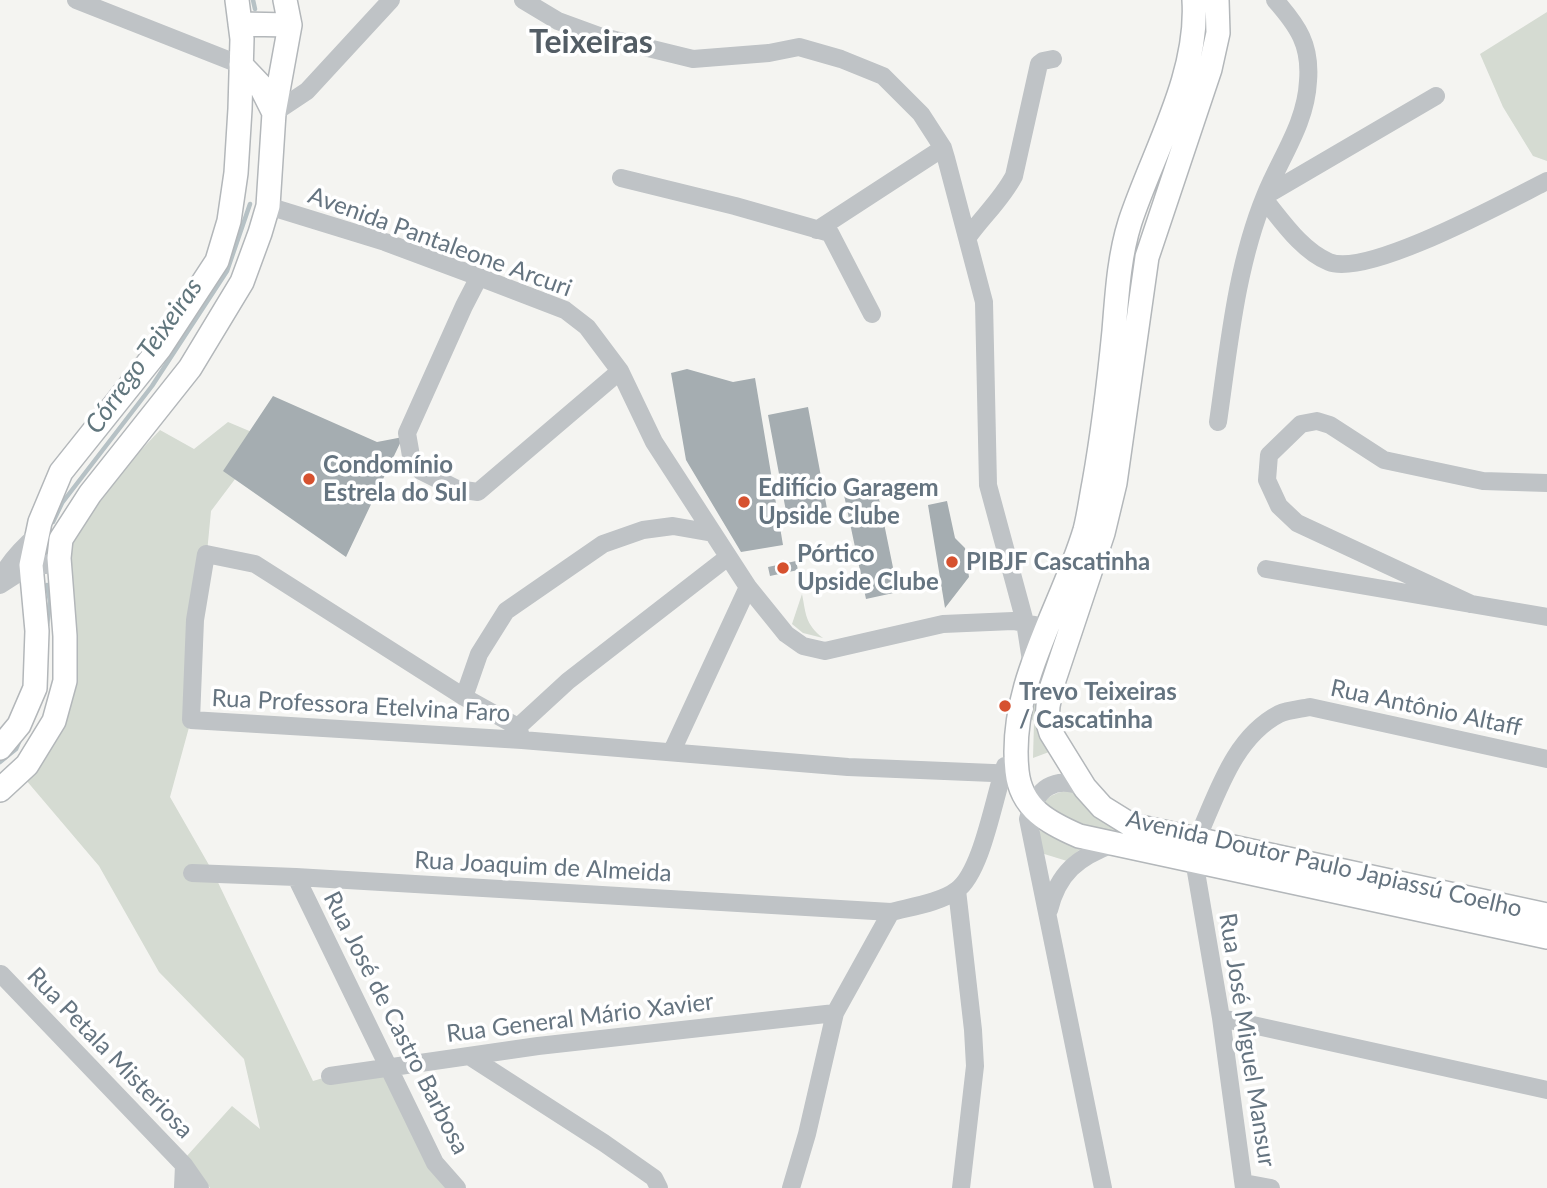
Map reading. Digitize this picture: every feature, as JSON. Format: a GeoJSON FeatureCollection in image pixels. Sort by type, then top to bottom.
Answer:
{"type":"FeatureCollection","features":[{"type":"Feature","properties":{"kind":"main road"},"geometry":{"type":"LineString","coordinates":[[0,748],[19,725],[35,688],[37,631],[32,565],[40,522],[61,472],[160,348],[217,261],[229,221],[236,173],[241,65],[237,0]]}},
{"type":"Feature","properties":{"kind":"main road"},"geometry":{"type":"LineString","coordinates":[[0,790],[27,765],[54,721],[65,681],[60,548],[90,494],[197,357],[242,282],[268,206],[274,113],[290,25],[285,0]]}},
{"type":"Feature","properties":{"kind":"main road"},"geometry":{"type":"LineString","coordinates":[[1032,806],[1010,774],[1019,713],[1032,668],[1036,626],[1066,585],[1085,528],[1108,390],[1121,259],[1130,222],[1189,60],[1194,29],[1194,0]]}},
{"type":"Feature","properties":{"kind":"main road","name":"Avenida Doutor Paulo Japiassú Coelho"},"geometry":{"type":"LineString","coordinates":[[1217,0],[1217,33],[1210,69],[1147,257],[1115,483],[1103,533],[1052,686],[1047,720],[1054,740],[1080,781],[1102,807],[1131,825],[1196,849],[1227,867],[1547,937]]}},
{"type":"Feature","properties":{"kind":"main road"},"geometry":{"type":"LineString","coordinates":[[240,24],[290,25]]}},
{"type":"Feature","properties":{"kind":"main road"},"geometry":{"type":"LineString","coordinates":[[241,65],[260,85],[274,113]]}},
{"type":"Feature","properties":{"kind":"main road"},"geometry":{"type":"LineString","coordinates":[[236,173],[258,204],[268,206]]}},
{"type":"Feature","properties":{"kind":"main road"},"geometry":{"type":"LineString","coordinates":[[1036,626],[1054,635],[1055,643],[1041,689],[1041,724],[1058,758],[1080,781]]}},
{"type":"Feature","properties":{"kind":"main road","name":"Avenida Doutor Paulo Japiassú Coelho"},"geometry":{"type":"LineString","coordinates":[[1032,806],[1050,824],[1079,836],[1113,844],[1196,849],[1543,910]]}},
{"type":"Feature","properties":{"kind":"street"},"geometry":{"type":"LineString","coordinates":[[76,0],[241,65]]}},
{"type":"Feature","properties":{"kind":"street"},"geometry":{"type":"LineString","coordinates":[[290,25],[299,0]]}},
{"type":"Feature","properties":{"kind":"street"},"geometry":{"type":"LineString","coordinates":[[274,113],[306,91],[391,0]]}},
{"type":"Feature","properties":{"kind":"street"},"geometry":{"type":"LineString","coordinates":[[523,0],[558,21],[599,36],[693,59],[769,53],[799,47],[841,58],[883,76],[921,114],[943,148],[984,302],[988,485],[1036,626]]}},
{"type":"Feature","properties":{"kind":"street"},"geometry":{"type":"LineString","coordinates":[[1218,422],[1240,275],[1264,198],[1289,148],[1305,103],[1308,82],[1308,56],[1301,32],[1275,0]]}},
{"type":"Feature","properties":{"kind":"street"},"geometry":{"type":"LineString","coordinates":[[968,237],[1006,192],[1014,176],[1039,64],[1054,59]]}},
{"type":"Feature","properties":{"kind":"street"},"geometry":{"type":"LineString","coordinates":[[1264,198],[1436,96]]}},
{"type":"Feature","properties":{"kind":"street"},"geometry":{"type":"LineString","coordinates":[[817,230],[943,148]]}},
{"type":"Feature","properties":{"kind":"street"},"geometry":{"type":"LineString","coordinates":[[621,178],[830,233],[872,314]]}},
{"type":"Feature","properties":{"kind":"street"},"geometry":{"type":"LineString","coordinates":[[1264,198],[1306,248],[1331,264],[1367,261],[1417,245],[1547,181]]}},
{"type":"Feature","properties":{"kind":"street","name":"Avenida Pantaleone Arcuri"},"geometry":{"type":"LineString","coordinates":[[268,206],[385,242],[479,277],[565,310],[587,327],[620,371],[654,442],[748,587],[786,634],[803,646],[825,651],[943,624],[1013,621],[1036,626]]}},
{"type":"Feature","properties":{"kind":"street"},"geometry":{"type":"LineString","coordinates":[[479,277],[407,433],[411,456],[421,471],[457,489],[478,492],[620,371]]}},
{"type":"Feature","properties":{"kind":"street"},"geometry":{"type":"LineString","coordinates":[[1471,604],[1297,523],[1279,506],[1267,480],[1269,455],[1301,424],[1317,421],[1330,425],[1384,460],[1483,481],[1547,483]]}},
{"type":"Feature","properties":{"kind":"street"},"geometry":{"type":"LineString","coordinates":[[464,697],[479,654],[506,611],[603,544],[643,530],[673,526],[713,533]]}},
{"type":"Feature","properties":{"kind":"street"},"geometry":{"type":"LineString","coordinates":[[46,532],[60,548],[46,565],[32,565],[0,583],[10,564],[37,535],[46,532]]}},
{"type":"Feature","properties":{"kind":"street","name":"Rua Professora Etelvina Faro"},"geometry":{"type":"LineString","coordinates":[[520,733],[255,564],[206,554],[195,620],[191,720],[520,733],[672,751],[848,767],[1010,774]]}},
{"type":"Feature","properties":{"kind":"street"},"geometry":{"type":"LineString","coordinates":[[520,733],[568,681],[728,557]]}},
{"type":"Feature","properties":{"kind":"street"},"geometry":{"type":"LineString","coordinates":[[1266,569],[1547,617]]}},
{"type":"Feature","properties":{"kind":"street"},"geometry":{"type":"LineString","coordinates":[[672,751],[748,587]]}},
{"type":"Feature","properties":{"kind":"street","name":"Rua Antônio Altaff"},"geometry":{"type":"LineString","coordinates":[[1196,849],[1230,766],[1250,735],[1280,713],[1310,707],[1547,760]]}},
{"type":"Feature","properties":{"kind":"street"},"geometry":{"type":"LineString","coordinates":[[961,1188],[975,1066],[974,1030],[957,890],[972,872],[1010,774]]}},
{"type":"Feature","properties":{"kind":"street"},"geometry":{"type":"LineString","coordinates":[[1080,781],[1054,784],[1036,797],[1028,819],[1103,1188]]}},
{"type":"Feature","properties":{"kind":"street"},"geometry":{"type":"LineString","coordinates":[[1049,914],[1054,890],[1069,870],[1085,857],[1113,844]]}},
{"type":"Feature","properties":{"kind":"street","name":"Rua José Miguel Mansur"},"geometry":{"type":"LineString","coordinates":[[1196,849],[1201,900],[1221,1018],[1244,1185]]}},
{"type":"Feature","properties":{"kind":"street","name":"Rua José Miguel Mansur"},"geometry":{"type":"LineString","coordinates":[[1201,900],[1212,878],[1227,867]]}},
{"type":"Feature","properties":{"kind":"street","name":"Rua Joaquim de Almeida"},"geometry":{"type":"LineString","coordinates":[[192,873],[891,912],[935,900],[957,890]]}},
{"type":"Feature","properties":{"kind":"street","name":"Rua José de Castro Barbosa"},"geometry":{"type":"LineString","coordinates":[[296,877],[390,1067],[412,1119],[435,1163],[457,1188]]}},
{"type":"Feature","properties":{"kind":"street"},"geometry":{"type":"LineString","coordinates":[[791,1188],[807,1134],[835,1013],[891,912]]}},
{"type":"Feature","properties":{"kind":"street","name":"Rua Petala Misteriosa"},"geometry":{"type":"LineString","coordinates":[[1,974],[184,1165],[200,1188]]}},
{"type":"Feature","properties":{"kind":"street","name":"Rua General Mário Xavier"},"geometry":{"type":"LineString","coordinates":[[330,1076],[538,1046],[835,1013]]}},
{"type":"Feature","properties":{"kind":"street"},"geometry":{"type":"LineString","coordinates":[[1221,1018],[1547,1090]]}},
{"type":"Feature","properties":{"kind":"street"},"geometry":{"type":"LineString","coordinates":[[469,1056],[604,1143],[654,1178],[659,1188]]}},
{"type":"Feature","properties":{"kind":"street"},"geometry":{"type":"LineString","coordinates":[[183,1188],[184,1165]]}},
{"type":"Feature","properties":{"kind":"street"},"geometry":{"type":"LineString","coordinates":[[1244,1185],[1271,1188]]}},
{"type":"Feature","properties":{"kind":"shaded area"},"geometry":{"type":"Polygon","coordinates":[[[1547,12],[1547,161],[1533,156],[1503,107],[1480,54],[1547,12]]]}},
{"type":"Feature","properties":{"kind":"shaded area"},"geometry":{"type":"Polygon","coordinates":[[[228,422],[266,438],[211,511],[191,720],[170,797],[213,872],[313,1081],[390,1067],[457,1188],[210,1188],[186,1157],[232,1106],[260,1129],[244,1059],[159,972],[99,866],[20,773],[67,691],[71,524],[160,430],[194,449],[228,422]]]}},
{"type":"Feature","properties":{"kind":"shaded area"},"geometry":{"type":"Polygon","coordinates":[[[802,594],[810,623],[823,638],[803,633],[792,624],[802,594]]]}},
{"type":"Feature","properties":{"kind":"shaded area"},"geometry":{"type":"Polygon","coordinates":[[[1043,664],[1037,709],[1040,731],[1049,752],[1033,758],[1034,722],[1029,715],[1043,664]]]}},
{"type":"Feature","properties":{"kind":"shaded area"},"geometry":{"type":"Polygon","coordinates":[[[1072,790],[1163,846],[1067,824],[1042,807],[1051,796],[1072,790]]]}},
{"type":"Feature","properties":{"kind":"shaded area"},"geometry":{"type":"Polygon","coordinates":[[[1038,830],[1064,841],[1086,844],[1067,861],[1041,853],[1038,830]]]}},
{"type":"Feature","properties":{"kind":"building","name":"Edifício Garagem Upside Clube"},"geometry":{"type":"Polygon","coordinates":[[[687,369],[733,382],[755,378],[783,545],[741,552],[686,460],[671,373],[687,369]]]}},
{"type":"Feature","properties":{"kind":"building","name":"Condomínio Estrela do Sul"},"geometry":{"type":"Polygon","coordinates":[[[273,396],[377,442],[403,437],[346,557],[223,471],[273,396]]]}},
{"type":"Feature","properties":{"kind":"building"},"geometry":{"type":"Polygon","coordinates":[[[808,407],[828,514],[788,522],[768,415],[808,407]]]}},
{"type":"Feature","properties":{"kind":"building"},"geometry":{"type":"Polygon","coordinates":[[[877,489],[898,592],[866,599],[844,495],[877,489]]]}},
{"type":"Feature","properties":{"kind":"building","name":"PIBJF Cascatinha"},"geometry":{"type":"Polygon","coordinates":[[[947,501],[955,538],[965,548],[969,577],[945,608],[928,505],[947,501]]]}},
{"type":"Feature","properties":{"kind":"building","name":"Pórtico Upside Clube"},"geometry":{"type":"Polygon","coordinates":[[[796,561],[798,570],[770,576],[768,567],[796,561]]]}},
{"type":"Feature","properties":{"kind":"waterway","name":"Córrego Teixeiras"},"geometry":{"type":"LineString","coordinates":[[253,0],[255,9]]}},
{"type":"Feature","properties":{"kind":"waterway","name":"Córrego Teixeiras"},"geometry":{"type":"LineString","coordinates":[[53,522],[62,503],[152,386],[227,271],[250,204]]}},
{"type":"Feature","properties":{"kind":"waterway","name":"Córrego Teixeiras"},"geometry":{"type":"LineString","coordinates":[[47,585],[50,601],[47,626]]}},
{"type":"Feature","properties":{"kind":"waterway","name":"Córrego Teixeiras"},"geometry":{"type":"LineString","coordinates":[[0,762],[16,749],[19,742]]}},
{"type":"Feature","properties":{"kind":"place","name":"Condomínio Estrela do Sul"},"geometry":{"type":"Point","coordinates":[309,479]}},
{"type":"Feature","properties":{"kind":"place","name":"Edifício Garagem Upside Clube"},"geometry":{"type":"Point","coordinates":[744,502]}},
{"type":"Feature","properties":{"kind":"place","name":"PIBJF Cascatinha"},"geometry":{"type":"Point","coordinates":[952,562]}},
{"type":"Feature","properties":{"kind":"place","name":"Pórtico Upside Clube"},"geometry":{"type":"Point","coordinates":[783,568]}},
{"type":"Feature","properties":{"kind":"place","name":"Trevo Teixeiras / Cascatinha"},"geometry":{"type":"Point","coordinates":[1005,706]}},
{"type":"Feature","properties":{"kind":"district","name":"Teixeiras"},"geometry":{"type":"Point","coordinates":[591,43]}}]}
